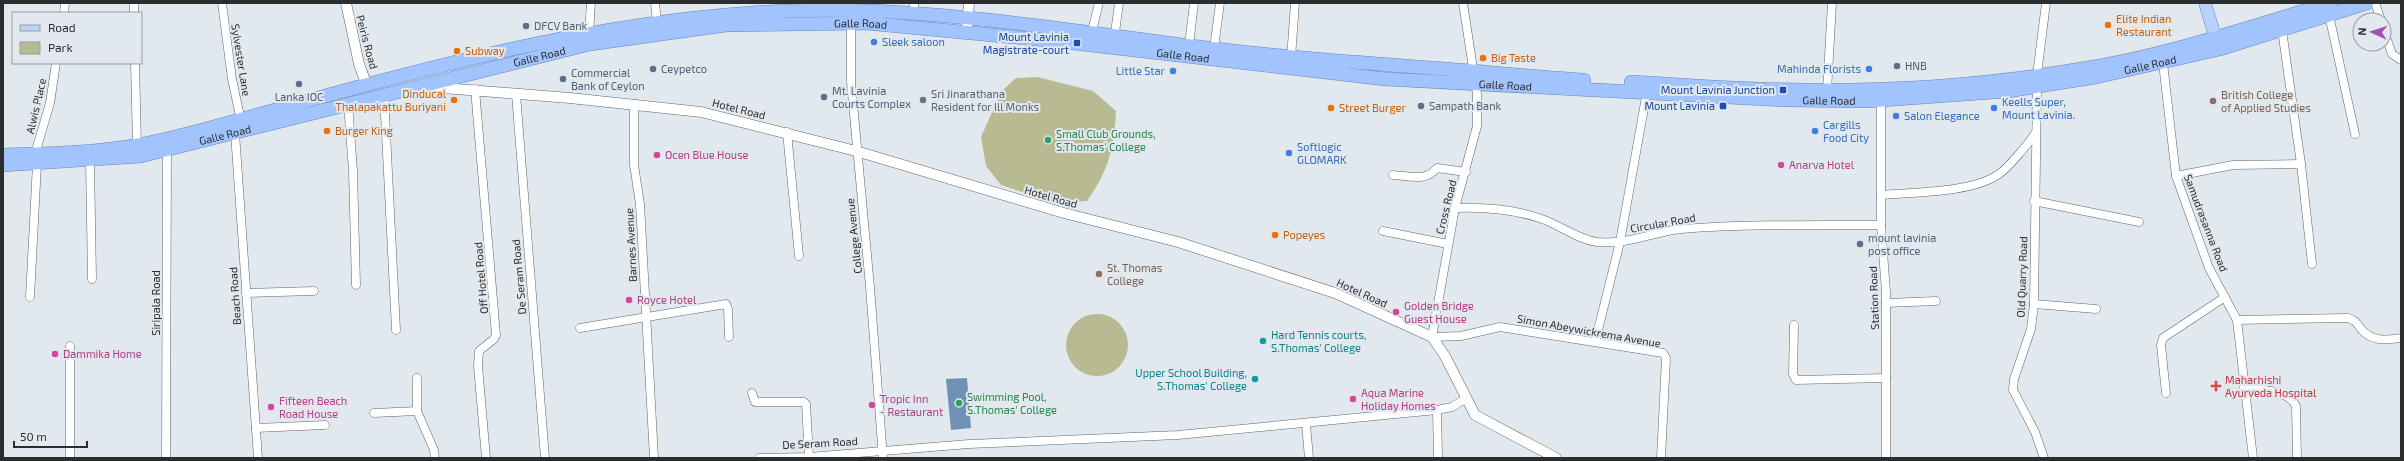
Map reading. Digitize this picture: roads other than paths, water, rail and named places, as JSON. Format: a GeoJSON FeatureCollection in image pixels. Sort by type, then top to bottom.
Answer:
{"type":"FeatureCollection","features":[{"type":"Feature","properties":{"kind":"highway","name":"Galle Road"},"geometry":{"type":"LineString","coordinates":[[3,165],[137,145],[241,121],[367,86],[467,61],[589,33],[752,8],[968,25],[1092,31],[1291,58],[1474,76],[1787,100],[1881,95],[2096,77],[2163,63],[2218,43],[2329,9],[2367,3]]}},
{"type":"Feature","properties":{"kind":"highway","name":"Galle Road"},"geometry":{"type":"LineString","coordinates":[[3,155],[36,159],[90,161],[141,156],[167,148],[235,133],[415,86],[626,37],[726,25],[852,17],[914,9],[968,25],[1113,48],[1385,79],[1474,76],[1827,90],[1881,95]]}},
{"type":"Feature","properties":{"kind":"highway","name":"Galle Road"},"geometry":{"type":"LineString","coordinates":[[2037,81],[2075,70],[2282,30],[2329,9]]}},
{"type":"Feature","properties":{"kind":"main road"},"geometry":{"type":"LineString","coordinates":[[2205,3],[2218,43]]}},
{"type":"Feature","properties":{"kind":"street","name":"Sylvester Lane"},"geometry":{"type":"LineString","coordinates":[[222,3],[231,71],[241,121]]}},
{"type":"Feature","properties":{"kind":"street","name":"Peiris Road"},"geometry":{"type":"LineString","coordinates":[[346,3],[359,64],[367,86]]}},
{"type":"Feature","properties":{"kind":"street"},"geometry":{"type":"LineString","coordinates":[[589,33],[591,3]]}},
{"type":"Feature","properties":{"kind":"street"},"geometry":{"type":"LineString","coordinates":[[655,3],[657,22]]}},
{"type":"Feature","properties":{"kind":"street"},"geometry":{"type":"LineString","coordinates":[[968,25],[969,3]]}},
{"type":"Feature","properties":{"kind":"street"},"geometry":{"type":"LineString","coordinates":[[1092,31],[1099,3]]}},
{"type":"Feature","properties":{"kind":"street"},"geometry":{"type":"LineString","coordinates":[[1113,48],[1119,3]]}},
{"type":"Feature","properties":{"kind":"street"},"geometry":{"type":"LineString","coordinates":[[1189,45],[1194,3]]}},
{"type":"Feature","properties":{"kind":"street"},"geometry":{"type":"LineString","coordinates":[[1214,48],[1220,3]]}},
{"type":"Feature","properties":{"kind":"street"},"geometry":{"type":"LineString","coordinates":[[1291,58],[1295,3]]}},
{"type":"Feature","properties":{"kind":"street","name":"Cross Road"},"geometry":{"type":"LineString","coordinates":[[1432,337],[1455,208],[1466,172],[1477,126],[1477,94],[1463,3]]}},
{"type":"Feature","properties":{"kind":"street"},"geometry":{"type":"LineString","coordinates":[[1827,90],[1832,3]]}},
{"type":"Feature","properties":{"kind":"street","name":"Old Quarry Road"},"geometry":{"type":"LineString","coordinates":[[2044,458],[2035,432],[2013,390],[2014,379],[2031,329],[2034,304],[2034,201],[2037,81],[2046,3]]}},
{"type":"Feature","properties":{"kind":"street"},"geometry":{"type":"LineString","coordinates":[[2329,9],[2355,134]]}},
{"type":"Feature","properties":{"kind":"street","name":"College Avenue"},"geometry":{"type":"LineString","coordinates":[[852,17],[851,82],[856,151],[870,287],[882,454]]}},
{"type":"Feature","properties":{"kind":"street"},"geometry":{"type":"LineString","coordinates":[[2282,30],[2301,164],[2312,264]]}},
{"type":"Feature","properties":{"kind":"street"},"geometry":{"type":"LineString","coordinates":[[2391,52],[2401,60]]}},
{"type":"Feature","properties":{"kind":"street"},"geometry":{"type":"LineString","coordinates":[[467,61],[475,89]]}},
{"type":"Feature","properties":{"kind":"street","name":"Samudrasanna Road"},"geometry":{"type":"LineString","coordinates":[[2163,63],[2176,176],[2209,268],[2237,320],[2244,387],[2254,458]]}},
{"type":"Feature","properties":{"kind":"street","name":"Alwis Place"},"geometry":{"type":"LineString","coordinates":[[30,297],[36,159],[50,103],[56,64]]}},
{"type":"Feature","properties":{"kind":"street"},"geometry":{"type":"LineString","coordinates":[[135,64],[137,145]]}},
{"type":"Feature","properties":{"kind":"street","name":"Hotel Road"},"geometry":{"type":"LineString","coordinates":[[415,86],[475,89],[634,104],[700,112],[787,132],[1064,213],[1186,244],[1335,293],[1432,337]]}},
{"type":"Feature","properties":{"kind":"street","name":"Off Hotel Road"},"geometry":{"type":"LineString","coordinates":[[475,89],[496,335],[494,339],[480,351],[478,366],[486,458]]}},
{"type":"Feature","properties":{"kind":"street"},"geometry":{"type":"LineString","coordinates":[[384,94],[396,330]]}},
{"type":"Feature","properties":{"kind":"street","name":"De Seram Road"},"geometry":{"type":"LineString","coordinates":[[516,94],[545,458]]}},
{"type":"Feature","properties":{"kind":"street","name":"Station Road"},"geometry":{"type":"LineString","coordinates":[[1881,95],[1880,225],[1886,303],[1886,458]]}},
{"type":"Feature","properties":{"kind":"street"},"geometry":{"type":"LineString","coordinates":[[1595,342],[1620,242],[1646,97]]}},
{"type":"Feature","properties":{"kind":"street"},"geometry":{"type":"LineString","coordinates":[[348,103],[353,171],[356,285]]}},
{"type":"Feature","properties":{"kind":"street","name":"Barnes Avenue"},"geometry":{"type":"LineString","coordinates":[[634,104],[634,165],[640,204],[645,318],[654,458]]}},
{"type":"Feature","properties":{"kind":"street"},"geometry":{"type":"LineString","coordinates":[[787,132],[799,256]]}},
{"type":"Feature","properties":{"kind":"street"},"geometry":{"type":"LineString","coordinates":[[1881,195],[1958,188],[1983,182],[2000,174],[2036,132]]}},
{"type":"Feature","properties":{"kind":"street","name":"Beach Road"},"geometry":{"type":"LineString","coordinates":[[235,133],[258,458]]}},
{"type":"Feature","properties":{"kind":"street","name":"Siripala Road"},"geometry":{"type":"LineString","coordinates":[[166,458],[167,148]]}},
{"type":"Feature","properties":{"kind":"street"},"geometry":{"type":"LineString","coordinates":[[90,161],[92,279]]}},
{"type":"Feature","properties":{"kind":"street"},"geometry":{"type":"LineString","coordinates":[[2176,176],[2233,165],[2301,164]]}},
{"type":"Feature","properties":{"kind":"street"},"geometry":{"type":"LineString","coordinates":[[1393,175],[1425,177],[1432,175],[1437,168],[1443,167],[1466,172]]}},
{"type":"Feature","properties":{"kind":"street"},"geometry":{"type":"LineString","coordinates":[[2034,201],[2139,222]]}},
{"type":"Feature","properties":{"kind":"street","name":"Circular Road"},"geometry":{"type":"LineString","coordinates":[[1455,208],[1474,208],[1521,213],[1539,218],[1583,238],[1597,242],[1620,242],[1678,230],[1723,226],[1880,225]]}},
{"type":"Feature","properties":{"kind":"street"},"geometry":{"type":"LineString","coordinates":[[1383,231],[1448,244]]}},
{"type":"Feature","properties":{"kind":"street"},"geometry":{"type":"LineString","coordinates":[[246,293],[314,291]]}},
{"type":"Feature","properties":{"kind":"street"},"geometry":{"type":"LineString","coordinates":[[2166,393],[2161,345],[2162,338],[2225,296]]}},
{"type":"Feature","properties":{"kind":"street"},"geometry":{"type":"LineString","coordinates":[[1886,303],[1936,301]]}},
{"type":"Feature","properties":{"kind":"street"},"geometry":{"type":"LineString","coordinates":[[580,328],[645,318],[716,304],[726,304],[728,309],[729,337]]}},
{"type":"Feature","properties":{"kind":"street"},"geometry":{"type":"LineString","coordinates":[[2034,304],[2096,309]]}},
{"type":"Feature","properties":{"kind":"street"},"geometry":{"type":"LineString","coordinates":[[2237,320],[2348,318],[2355,320],[2370,337],[2381,340],[2401,338]]}},
{"type":"Feature","properties":{"kind":"street"},"geometry":{"type":"LineString","coordinates":[[1794,325],[1793,374],[1796,380],[1886,378]]}},
{"type":"Feature","properties":{"kind":"street","name":"Simon Abeywickrema Avenue"},"geometry":{"type":"LineString","coordinates":[[1432,337],[1461,336],[1500,327],[1663,353],[1666,358],[1661,458]]}},
{"type":"Feature","properties":{"kind":"street"},"geometry":{"type":"LineString","coordinates":[[1432,337],[1445,356],[1465,399],[1475,415],[1556,458]]}},
{"type":"Feature","properties":{"kind":"street"},"geometry":{"type":"LineString","coordinates":[[70,346],[70,458]]}},
{"type":"Feature","properties":{"kind":"street"},"geometry":{"type":"LineString","coordinates":[[417,378],[417,411],[434,450],[435,458]]}},
{"type":"Feature","properties":{"kind":"street"},"geometry":{"type":"LineString","coordinates":[[2244,387],[2287,396],[2293,400],[2296,406],[2297,458]]}},
{"type":"Feature","properties":{"kind":"street"},"geometry":{"type":"LineString","coordinates":[[752,393],[755,402],[762,404],[804,402],[807,412],[809,456]]}},
{"type":"Feature","properties":{"kind":"street","name":"De Seram Road"},"geometry":{"type":"LineString","coordinates":[[759,458],[882,454],[969,444],[1178,435],[1306,424],[1437,410],[1452,408],[1465,399]]}},
{"type":"Feature","properties":{"kind":"street"},"geometry":{"type":"LineString","coordinates":[[1437,410],[1438,458]]}},
{"type":"Feature","properties":{"kind":"street"},"geometry":{"type":"LineString","coordinates":[[374,413],[417,411]]}},
{"type":"Feature","properties":{"kind":"street"},"geometry":{"type":"LineString","coordinates":[[1306,424],[1309,458]]}},
{"type":"Feature","properties":{"kind":"street"},"geometry":{"type":"LineString","coordinates":[[256,428],[325,425]]}},
{"type":"Feature","properties":{"kind":"water","name":"Swimming Pool, S.Thomas' College"},"geometry":{"type":"Polygon","coordinates":[[[967,378],[971,428],[951,430],[946,379],[967,378]]]}},
{"type":"Feature","properties":{"kind":"place","name":"Elite Indian Restaurant"},"geometry":{"type":"Point","coordinates":[2108,25]}},
{"type":"Feature","properties":{"kind":"place","name":"DFCV Bank"},"geometry":{"type":"Point","coordinates":[526,26]}},
{"type":"Feature","properties":{"kind":"place","name":"Sleek saloon"},"geometry":{"type":"Point","coordinates":[874,42]}},
{"type":"Feature","properties":{"kind":"place","name":"Mount Lavinia Magistrate-court"},"geometry":{"type":"Point","coordinates":[1077,43]}},
{"type":"Feature","properties":{"kind":"place","name":"Subway"},"geometry":{"type":"Point","coordinates":[457,51]}},
{"type":"Feature","properties":{"kind":"place","name":"Big Taste"},"geometry":{"type":"Point","coordinates":[1483,58]}},
{"type":"Feature","properties":{"kind":"place","name":"HNB"},"geometry":{"type":"Point","coordinates":[1897,66]}},
{"type":"Feature","properties":{"kind":"place","name":"Ceypetco"},"geometry":{"type":"Point","coordinates":[653,69]}},
{"type":"Feature","properties":{"kind":"place","name":"Mahinda Florists"},"geometry":{"type":"Point","coordinates":[1869,69]}},
{"type":"Feature","properties":{"kind":"place","name":"Little Star"},"geometry":{"type":"Point","coordinates":[1173,71]}},
{"type":"Feature","properties":{"kind":"place","name":"Commercial Bank of Ceylon"},"geometry":{"type":"Point","coordinates":[563,79]}},
{"type":"Feature","properties":{"kind":"place","name":"Lanka IOC"},"geometry":{"type":"Point","coordinates":[299,84]}},
{"type":"Feature","properties":{"kind":"place","name":"Mount Lavinia Junction"},"geometry":{"type":"Point","coordinates":[1783,90]}},
{"type":"Feature","properties":{"kind":"place","name":"Mt. Lavinia Courts Complex"},"geometry":{"type":"Point","coordinates":[824,97]}},
{"type":"Feature","properties":{"kind":"place","name":"Dinducal Thalapakattu Buriyani"},"geometry":{"type":"Point","coordinates":[454,100]}},
{"type":"Feature","properties":{"kind":"place","name":"Sri Jinarathana Resident for Ill Monks"},"geometry":{"type":"Point","coordinates":[923,100]}},
{"type":"Feature","properties":{"kind":"place","name":"British College of Applied Studies"},"geometry":{"type":"Point","coordinates":[2213,101]}},
{"type":"Feature","properties":{"kind":"place","name":"Sampath Bank"},"geometry":{"type":"Point","coordinates":[1421,106]}},
{"type":"Feature","properties":{"kind":"place","name":"Mount Lavinia"},"geometry":{"type":"Point","coordinates":[1723,106]}},
{"type":"Feature","properties":{"kind":"place","name":"Street Burger"},"geometry":{"type":"Point","coordinates":[1331,108]}},
{"type":"Feature","properties":{"kind":"place","name":"Keells Super, Mount Lavinia."},"geometry":{"type":"Point","coordinates":[1994,108]}},
{"type":"Feature","properties":{"kind":"place","name":"Salon Elegance"},"geometry":{"type":"Point","coordinates":[1896,116]}},
{"type":"Feature","properties":{"kind":"place","name":"Burger King"},"geometry":{"type":"Point","coordinates":[327,131]}},
{"type":"Feature","properties":{"kind":"place","name":"Cargills Food City"},"geometry":{"type":"Point","coordinates":[1815,131]}},
{"type":"Feature","properties":{"kind":"place","name":"Small Club Grounds, S.Thomas' College"},"geometry":{"type":"Point","coordinates":[1048,140]}},
{"type":"Feature","properties":{"kind":"place","name":"Softlogic GLOMARK"},"geometry":{"type":"Point","coordinates":[1289,153]}},
{"type":"Feature","properties":{"kind":"place","name":"Ocen Blue House"},"geometry":{"type":"Point","coordinates":[657,155]}},
{"type":"Feature","properties":{"kind":"place","name":"Anarva Hotel"},"geometry":{"type":"Point","coordinates":[1781,165]}},
{"type":"Feature","properties":{"kind":"place","name":"Popeyes"},"geometry":{"type":"Point","coordinates":[1275,235]}},
{"type":"Feature","properties":{"kind":"place","name":"mount lavinia post office"},"geometry":{"type":"Point","coordinates":[1860,244]}},
{"type":"Feature","properties":{"kind":"place","name":"St. Thomas College"},"geometry":{"type":"Point","coordinates":[1099,274]}},
{"type":"Feature","properties":{"kind":"place","name":"Royce Hotel"},"geometry":{"type":"Point","coordinates":[629,300]}},
{"type":"Feature","properties":{"kind":"place","name":"Golden Bridge Guest House"},"geometry":{"type":"Point","coordinates":[1396,312]}},
{"type":"Feature","properties":{"kind":"place","name":"Hard Tennis courts, S.Thomas' College"},"geometry":{"type":"Point","coordinates":[1263,341]}},
{"type":"Feature","properties":{"kind":"place","name":"Dammika Home"},"geometry":{"type":"Point","coordinates":[55,354]}},
{"type":"Feature","properties":{"kind":"place","name":"Upper School Building, S.Thomas' College"},"geometry":{"type":"Point","coordinates":[1255,379]}},
{"type":"Feature","properties":{"kind":"place","name":"Maharhishi Ayurveda Hospital"},"geometry":{"type":"Point","coordinates":[2216,386]}},
{"type":"Feature","properties":{"kind":"place","name":"Aqua Marine Holiday Homes"},"geometry":{"type":"Point","coordinates":[1353,399]}},
{"type":"Feature","properties":{"kind":"place","name":"Swimming Pool, S.Thomas' College"},"geometry":{"type":"Point","coordinates":[959,403]}},
{"type":"Feature","properties":{"kind":"place","name":"Tropic Inn - Restaurant"},"geometry":{"type":"Point","coordinates":[872,405]}},
{"type":"Feature","properties":{"kind":"place","name":"Fifteen Beach Road House"},"geometry":{"type":"Point","coordinates":[271,407]}}]}
